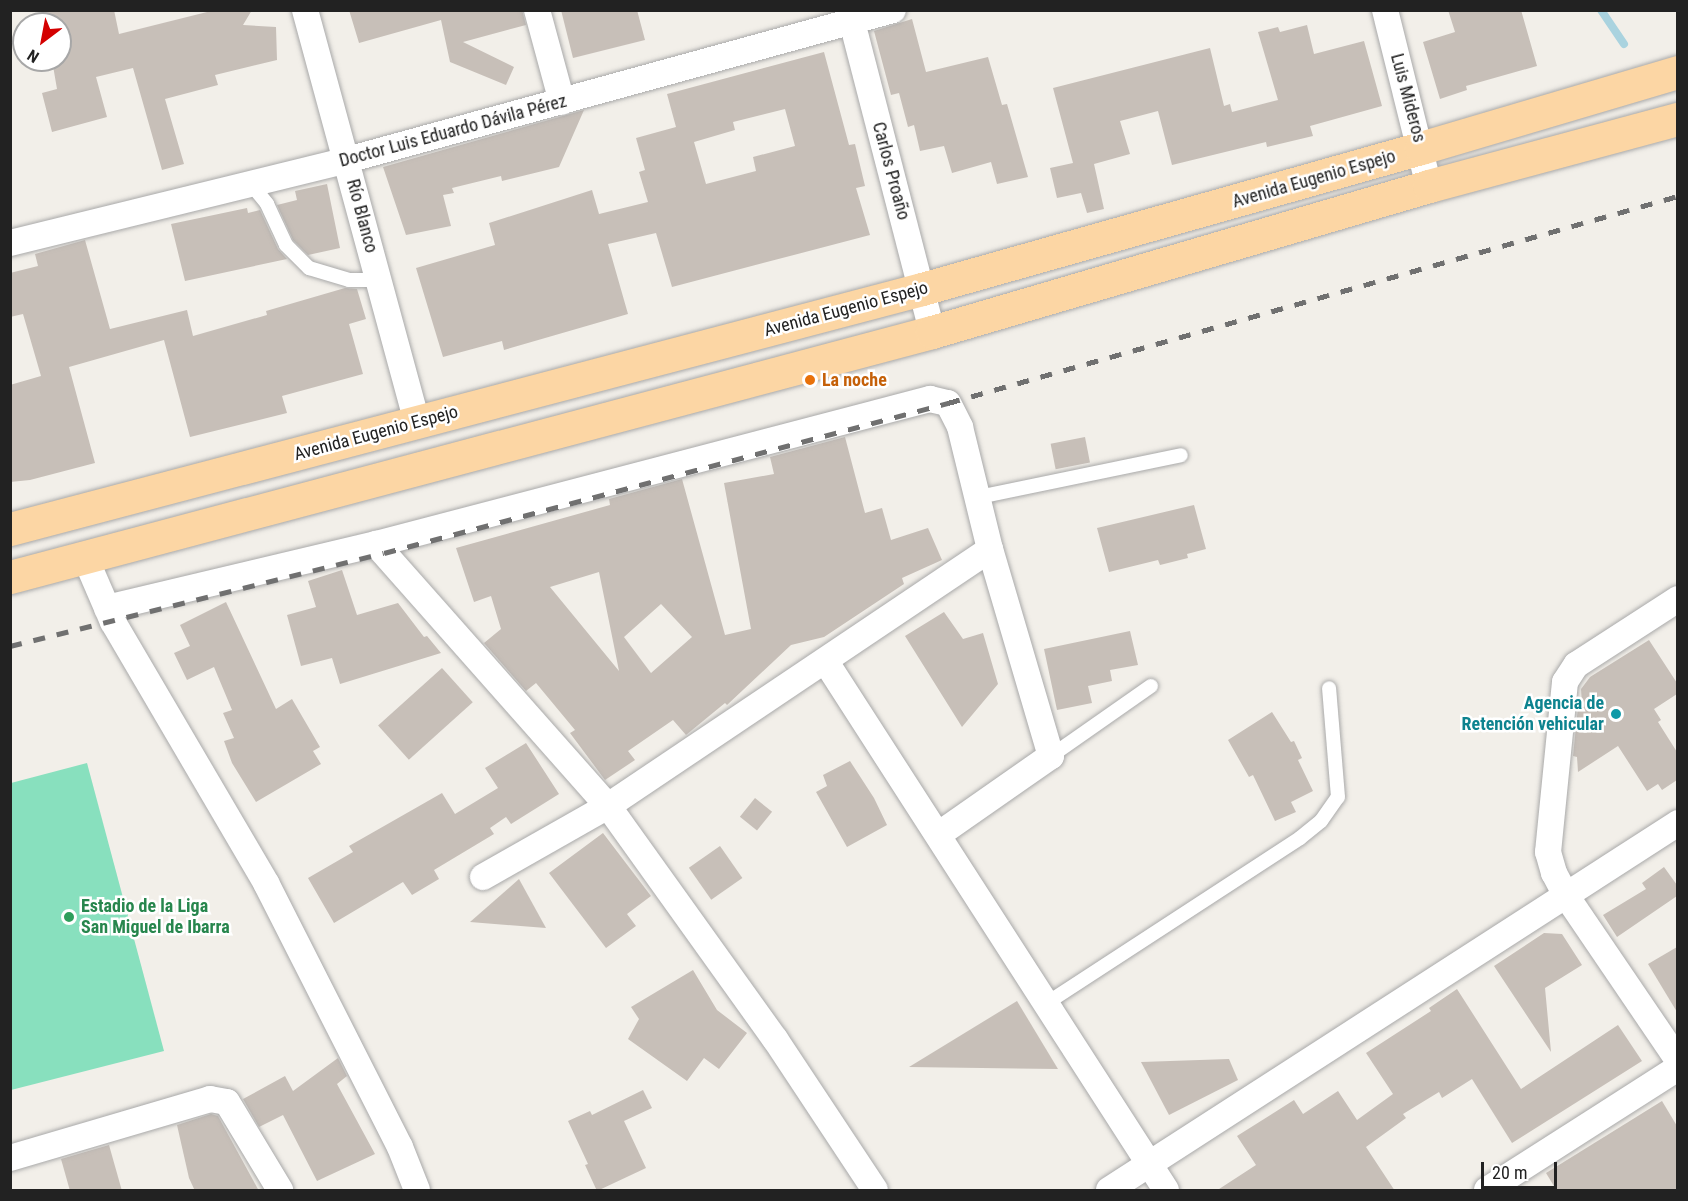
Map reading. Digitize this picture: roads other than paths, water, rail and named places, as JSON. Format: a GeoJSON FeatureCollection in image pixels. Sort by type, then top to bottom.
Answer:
{"type":"FeatureCollection","features":[{"type":"Feature","properties":{"kind":"main road","name":"Avenida Eugenio Espejo"},"geometry":{"type":"LineString","coordinates":[[10,529],[922,289],[1421,148],[1677,72]]}},
{"type":"Feature","properties":{"kind":"main road"},"geometry":{"type":"LineString","coordinates":[[10,577],[932,332],[1429,186],[1677,119]]}},
{"type":"Feature","properties":{"kind":"street","name":"Río Blanco"},"geometry":{"type":"LineString","coordinates":[[305,10],[417,423]]}},
{"type":"Feature","properties":{"kind":"street"},"geometry":{"type":"LineString","coordinates":[[537,10],[562,102]]}},
{"type":"Feature","properties":{"kind":"street","name":"Doctor Luis Eduardo Dávila Pérez"},"geometry":{"type":"LineString","coordinates":[[10,243],[347,160],[562,102],[850,16],[892,10]]}},
{"type":"Feature","properties":{"kind":"street","name":"Luis Mideros"},"geometry":{"type":"LineString","coordinates":[[1385,10],[1429,186]]}},
{"type":"Feature","properties":{"kind":"street","name":"Carlos Proaño"},"geometry":{"type":"LineString","coordinates":[[850,16],[932,332]]}},
{"type":"Feature","properties":{"kind":"street"},"geometry":{"type":"LineString","coordinates":[[107,608],[376,544],[930,399],[948,403],[960,427],[990,549],[1051,756],[939,834]]}},
{"type":"Feature","properties":{"kind":"street"},"geometry":{"type":"LineString","coordinates":[[376,544],[608,806],[774,1039],[875,1191]]}},
{"type":"Feature","properties":{"kind":"street"},"geometry":{"type":"LineString","coordinates":[[483,877],[608,806],[826,662],[990,549]]}},
{"type":"Feature","properties":{"kind":"street"},"geometry":{"type":"LineString","coordinates":[[85,557],[107,608],[266,883],[400,1147],[408,1187]]}},
{"type":"Feature","properties":{"kind":"street"},"geometry":{"type":"LineString","coordinates":[[1677,599],[1576,665],[1566,682],[1548,852],[1554,873],[1565,894],[1677,1060]]}},
{"type":"Feature","properties":{"kind":"street"},"geometry":{"type":"LineString","coordinates":[[826,662],[939,834],[1166,1191]]}},
{"type":"Feature","properties":{"kind":"street"},"geometry":{"type":"LineString","coordinates":[[1109,1191],[1677,823]]}},
{"type":"Feature","properties":{"kind":"street"},"geometry":{"type":"LineString","coordinates":[[1487,1191],[1677,1068]]}},
{"type":"Feature","properties":{"kind":"street"},"geometry":{"type":"LineString","coordinates":[[10,1158],[210,1099],[227,1102],[280,1191]]}},
{"type":"Feature","properties":{"kind":"lane"},"geometry":{"type":"LineString","coordinates":[[251,183],[267,204],[286,245],[309,268],[349,280],[378,280]]}},
{"type":"Feature","properties":{"kind":"lane"},"geometry":{"type":"LineString","coordinates":[[979,497],[1181,455]]}},
{"type":"Feature","properties":{"kind":"lane"},"geometry":{"type":"LineString","coordinates":[[1051,756],[1151,686]]}},
{"type":"Feature","properties":{"kind":"lane"},"geometry":{"type":"LineString","coordinates":[[1047,1003],[1300,838],[1321,821],[1338,797],[1329,688]]}},
{"type":"Feature","properties":{"kind":"waterway"},"geometry":{"type":"LineString","coordinates":[[1601,10],[1624,44]]}},
{"type":"Feature","properties":{"kind":"railway"},"geometry":{"type":"LineString","coordinates":[[10,646],[384,553],[948,403],[1678,196]]}},
{"type":"Feature","properties":{"kind":"place","name":"La noche"},"geometry":{"type":"Point","coordinates":[810,380]}},
{"type":"Feature","properties":{"kind":"place","name":"Agencia de Retención vehicular"},"geometry":{"type":"Point","coordinates":[1616,714]}},
{"type":"Feature","properties":{"kind":"place","name":"Estadio de la Liga San Miguel de Ibarra"},"geometry":{"type":"Point","coordinates":[69,917]}}]}
